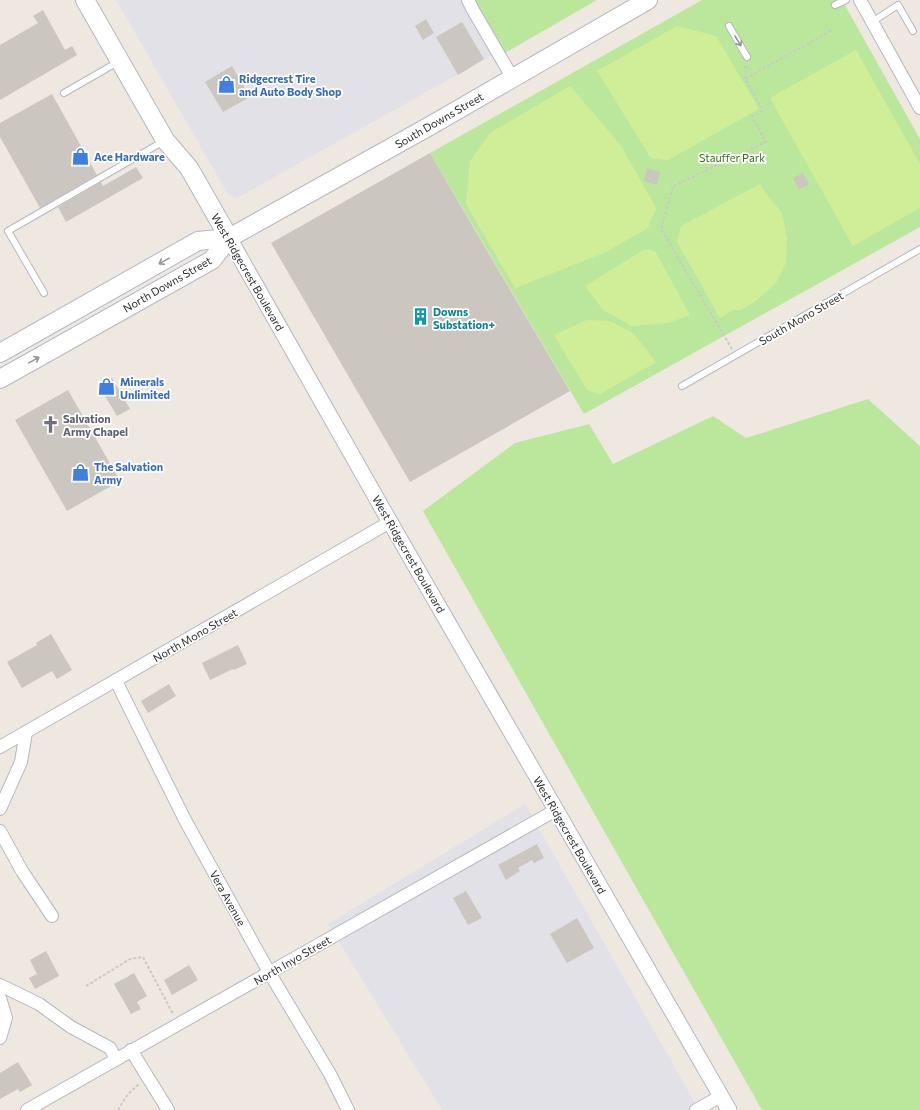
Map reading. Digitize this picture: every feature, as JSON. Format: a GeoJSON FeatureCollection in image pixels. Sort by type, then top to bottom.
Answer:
{"type":"FeatureCollection","features":[{"type":"Feature","properties":{"kind":"main road","name":"West Ridgecrest Boulevard"},"geometry":{"type":"LineString","coordinates":[[85,0],[165,140],[188,168],[229,238]]}},
{"type":"Feature","properties":{"kind":"main road","name":"South Downs Street"},"geometry":{"type":"LineString","coordinates":[[229,238],[648,0]]}},
{"type":"Feature","properties":{"kind":"main road","name":"North Downs Street"},"geometry":{"type":"LineString","coordinates":[[0,353],[198,241],[229,238]]}},
{"type":"Feature","properties":{"kind":"main road","name":"North Downs Street"},"geometry":{"type":"LineString","coordinates":[[0,379],[212,260],[229,238]]}},
{"type":"Feature","properties":{"kind":"street"},"geometry":{"type":"LineString","coordinates":[[468,0],[512,77]]}},
{"type":"Feature","properties":{"kind":"street"},"geometry":{"type":"LineString","coordinates":[[860,0],[920,108]]}},
{"type":"Feature","properties":{"kind":"street","name":"West Ridgecrest Boulevard"},"geometry":{"type":"LineString","coordinates":[[229,238],[390,522],[729,1110]]}},
{"type":"Feature","properties":{"kind":"street","name":"North Mono Street"},"geometry":{"type":"LineString","coordinates":[[0,747],[390,522]]}},
{"type":"Feature","properties":{"kind":"street","name":"Vera Avenue"},"geometry":{"type":"LineString","coordinates":[[116,681],[185,820],[270,972],[330,1074],[348,1110]]}},
{"type":"Feature","properties":{"kind":"street"},"geometry":{"type":"LineString","coordinates":[[0,809],[21,762],[26,732]]}},
{"type":"Feature","properties":{"kind":"street","name":"North Inyo Street"},"geometry":{"type":"LineString","coordinates":[[27,1110],[556,810]]}},
{"type":"Feature","properties":{"kind":"street"},"geometry":{"type":"LineString","coordinates":[[0,831],[22,871],[52,916]]}},
{"type":"Feature","properties":{"kind":"street"},"geometry":{"type":"LineString","coordinates":[[0,985],[39,1004],[71,1027],[110,1048],[116,1059]]}},
{"type":"Feature","properties":{"kind":"street"},"geometry":{"type":"LineString","coordinates":[[0,998],[6,1018],[0,1038]]}},
{"type":"Feature","properties":{"kind":"street"},"geometry":{"type":"LineString","coordinates":[[132,1050],[168,1110]]}},
{"type":"Feature","properties":{"kind":"street"},"geometry":{"type":"LineString","coordinates":[[696,1110],[721,1096]]}},
{"type":"Feature","properties":{"kind":"lane"},"geometry":{"type":"LineString","coordinates":[[835,5],[846,0]]}},
{"type":"Feature","properties":{"kind":"lane"},"geometry":{"type":"LineString","coordinates":[[872,22],[898,5],[913,31]]}},
{"type":"Feature","properties":{"kind":"lane"},"geometry":{"type":"LineString","coordinates":[[728,26],[747,56]]}},
{"type":"Feature","properties":{"kind":"lane"},"geometry":{"type":"LineString","coordinates":[[64,93],[120,61]]}},
{"type":"Feature","properties":{"kind":"lane"},"geometry":{"type":"LineString","coordinates":[[44,293],[8,231],[165,140]]}},
{"type":"Feature","properties":{"kind":"lane","name":"South Mono Street"},"geometry":{"type":"LineString","coordinates":[[682,386],[920,249]]}},
{"type":"Feature","properties":{"kind":"path"},"geometry":{"type":"LineString","coordinates":[[745,79],[832,30]]}},
{"type":"Feature","properties":{"kind":"path"},"geometry":{"type":"LineString","coordinates":[[735,356],[661,229],[673,186],[766,142],[752,117],[763,110],[745,79],[747,56]]}},
{"type":"Feature","properties":{"kind":"path"},"geometry":{"type":"LineString","coordinates":[[86,986],[130,959],[143,957],[178,1024]]}},
{"type":"Feature","properties":{"kind":"path"},"geometry":{"type":"LineString","coordinates":[[118,1110],[128,1094],[147,1076]]}},
{"type":"Feature","properties":{"kind":"shaded area"},"geometry":{"type":"Polygon","coordinates":[[[116,0],[591,0],[237,198],[228,194],[116,0]]]}},
{"type":"Feature","properties":{"kind":"shaded area"},"geometry":{"type":"Polygon","coordinates":[[[525,804],[699,1110],[442,1110],[328,924],[525,804]]]}},
{"type":"Feature","properties":{"kind":"green space"},"geometry":{"type":"Polygon","coordinates":[[[463,0],[597,0],[505,53],[463,0]]]}},
{"type":"Feature","properties":{"kind":"green space","name":"Stauffer Park"},"geometry":{"type":"Polygon","coordinates":[[[702,0],[842,0],[920,139],[920,227],[584,414],[430,153],[702,0]]]}},
{"type":"Feature","properties":{"kind":"green space"},"geometry":{"type":"Polygon","coordinates":[[[677,26],[716,36],[759,109],[668,160],[651,158],[597,71],[677,26]]]}},
{"type":"Feature","properties":{"kind":"green space"},"geometry":{"type":"Polygon","coordinates":[[[856,50],[920,164],[920,208],[853,246],[770,98],[856,50]]]}},
{"type":"Feature","properties":{"kind":"green space"},"geometry":{"type":"Polygon","coordinates":[[[570,86],[620,144],[656,208],[648,228],[604,253],[515,288],[466,204],[470,161],[490,133],[570,86]]]}},
{"type":"Feature","properties":{"kind":"green space"},"geometry":{"type":"Polygon","coordinates":[[[760,184],[782,213],[787,238],[786,263],[776,283],[756,301],[741,310],[733,310],[720,318],[677,242],[681,226],[760,184]]]}},
{"type":"Feature","properties":{"kind":"green space"},"geometry":{"type":"Polygon","coordinates":[[[645,249],[655,251],[690,315],[668,323],[632,326],[603,310],[585,286],[645,249]]]}},
{"type":"Feature","properties":{"kind":"green space"},"geometry":{"type":"Polygon","coordinates":[[[587,320],[610,321],[634,334],[656,362],[600,394],[587,390],[554,335],[587,320]]]}},
{"type":"Feature","properties":{"kind":"green space"},"geometry":{"type":"Polygon","coordinates":[[[868,399],[920,446],[920,1110],[762,1110],[423,511],[515,443],[589,424],[613,464],[713,416],[746,438],[868,399]]]}},
{"type":"Feature","properties":{"kind":"building"},"geometry":{"type":"Polygon","coordinates":[[[43,10],[65,50],[72,46],[77,55],[0,100],[0,45],[38,23],[33,16],[43,10]]]}},
{"type":"Feature","properties":{"kind":"building"},"geometry":{"type":"Polygon","coordinates":[[[426,19],[434,33],[423,40],[415,26],[426,19]]]}},
{"type":"Feature","properties":{"kind":"building"},"geometry":{"type":"Polygon","coordinates":[[[462,22],[484,59],[458,75],[436,37],[462,22]]]}},
{"type":"Feature","properties":{"kind":"building"},"geometry":{"type":"Polygon","coordinates":[[[232,66],[250,97],[223,112],[205,82],[232,66]]]}},
{"type":"Feature","properties":{"kind":"building"},"geometry":{"type":"Polygon","coordinates":[[[52,94],[97,175],[40,208],[0,137],[0,123],[52,94]]]}},
{"type":"Feature","properties":{"kind":"building","name":"Downs Substation+"},"geometry":{"type":"Polygon","coordinates":[[[430,153],[570,391],[410,482],[271,243],[430,153]]]}},
{"type":"Feature","properties":{"kind":"building"},"geometry":{"type":"Polygon","coordinates":[[[136,167],[143,178],[66,222],[58,207],[101,182],[103,186],[136,167]]]}},
{"type":"Feature","properties":{"kind":"building"},"geometry":{"type":"Polygon","coordinates":[[[647,168],[660,172],[657,185],[644,181],[647,168]]]}},
{"type":"Feature","properties":{"kind":"building"},"geometry":{"type":"Polygon","coordinates":[[[803,173],[809,184],[799,190],[793,178],[803,173]]]}},
{"type":"Feature","properties":{"kind":"building"},"geometry":{"type":"Polygon","coordinates":[[[112,378],[130,409],[117,416],[99,386],[112,378]]]}},
{"type":"Feature","properties":{"kind":"building"},"geometry":{"type":"Polygon","coordinates":[[[68,390],[120,481],[67,511],[15,420],[68,390]]]}},
{"type":"Feature","properties":{"kind":"building"},"geometry":{"type":"Polygon","coordinates":[[[51,634],[72,670],[57,679],[52,671],[22,688],[7,662],[37,645],[36,643],[51,634]]]}},
{"type":"Feature","properties":{"kind":"building"},"geometry":{"type":"Polygon","coordinates":[[[238,645],[247,664],[210,680],[202,663],[238,645]]]}},
{"type":"Feature","properties":{"kind":"building"},"geometry":{"type":"Polygon","coordinates":[[[169,684],[176,696],[148,713],[141,701],[169,684]]]}},
{"type":"Feature","properties":{"kind":"building"},"geometry":{"type":"Polygon","coordinates":[[[537,844],[544,858],[534,863],[532,860],[518,868],[520,871],[506,880],[498,865],[537,844]]]}},
{"type":"Feature","properties":{"kind":"building"},"geometry":{"type":"Polygon","coordinates":[[[466,891],[482,918],[468,925],[453,898],[466,891]]]}},
{"type":"Feature","properties":{"kind":"building"},"geometry":{"type":"Polygon","coordinates":[[[577,918],[594,948],[567,963],[550,934],[577,918]]]}},
{"type":"Feature","properties":{"kind":"building"},"geometry":{"type":"Polygon","coordinates":[[[46,951],[59,976],[35,989],[29,978],[37,974],[30,960],[46,951]]]}},
{"type":"Feature","properties":{"kind":"building"},"geometry":{"type":"Polygon","coordinates":[[[189,965],[198,980],[172,995],[164,980],[189,965]]]}},
{"type":"Feature","properties":{"kind":"building"},"geometry":{"type":"Polygon","coordinates":[[[134,973],[147,996],[137,1002],[141,1009],[131,1014],[114,984],[134,973]]]}},
{"type":"Feature","properties":{"kind":"building"},"geometry":{"type":"Polygon","coordinates":[[[18,1062],[32,1085],[20,1092],[18,1089],[0,1099],[0,1073],[18,1062]]]}},
{"type":"Feature","properties":{"kind":"place","name":"Ridgecrest Tire and Auto Body Shop"},"geometry":{"type":"Point","coordinates":[226,84]}},
{"type":"Feature","properties":{"kind":"place","name":"Ace Hardware"},"geometry":{"type":"Point","coordinates":[81,156]}},
{"type":"Feature","properties":{"kind":"place","name":"Downs Substation+"},"geometry":{"type":"Point","coordinates":[420,317]}},
{"type":"Feature","properties":{"kind":"place","name":"Minerals Unlimited"},"geometry":{"type":"Point","coordinates":[107,387]}},
{"type":"Feature","properties":{"kind":"place","name":"Salvation Army Chapel"},"geometry":{"type":"Point","coordinates":[50,424]}},
{"type":"Feature","properties":{"kind":"place","name":"The Salvation Army"},"geometry":{"type":"Point","coordinates":[81,472]}}]}
